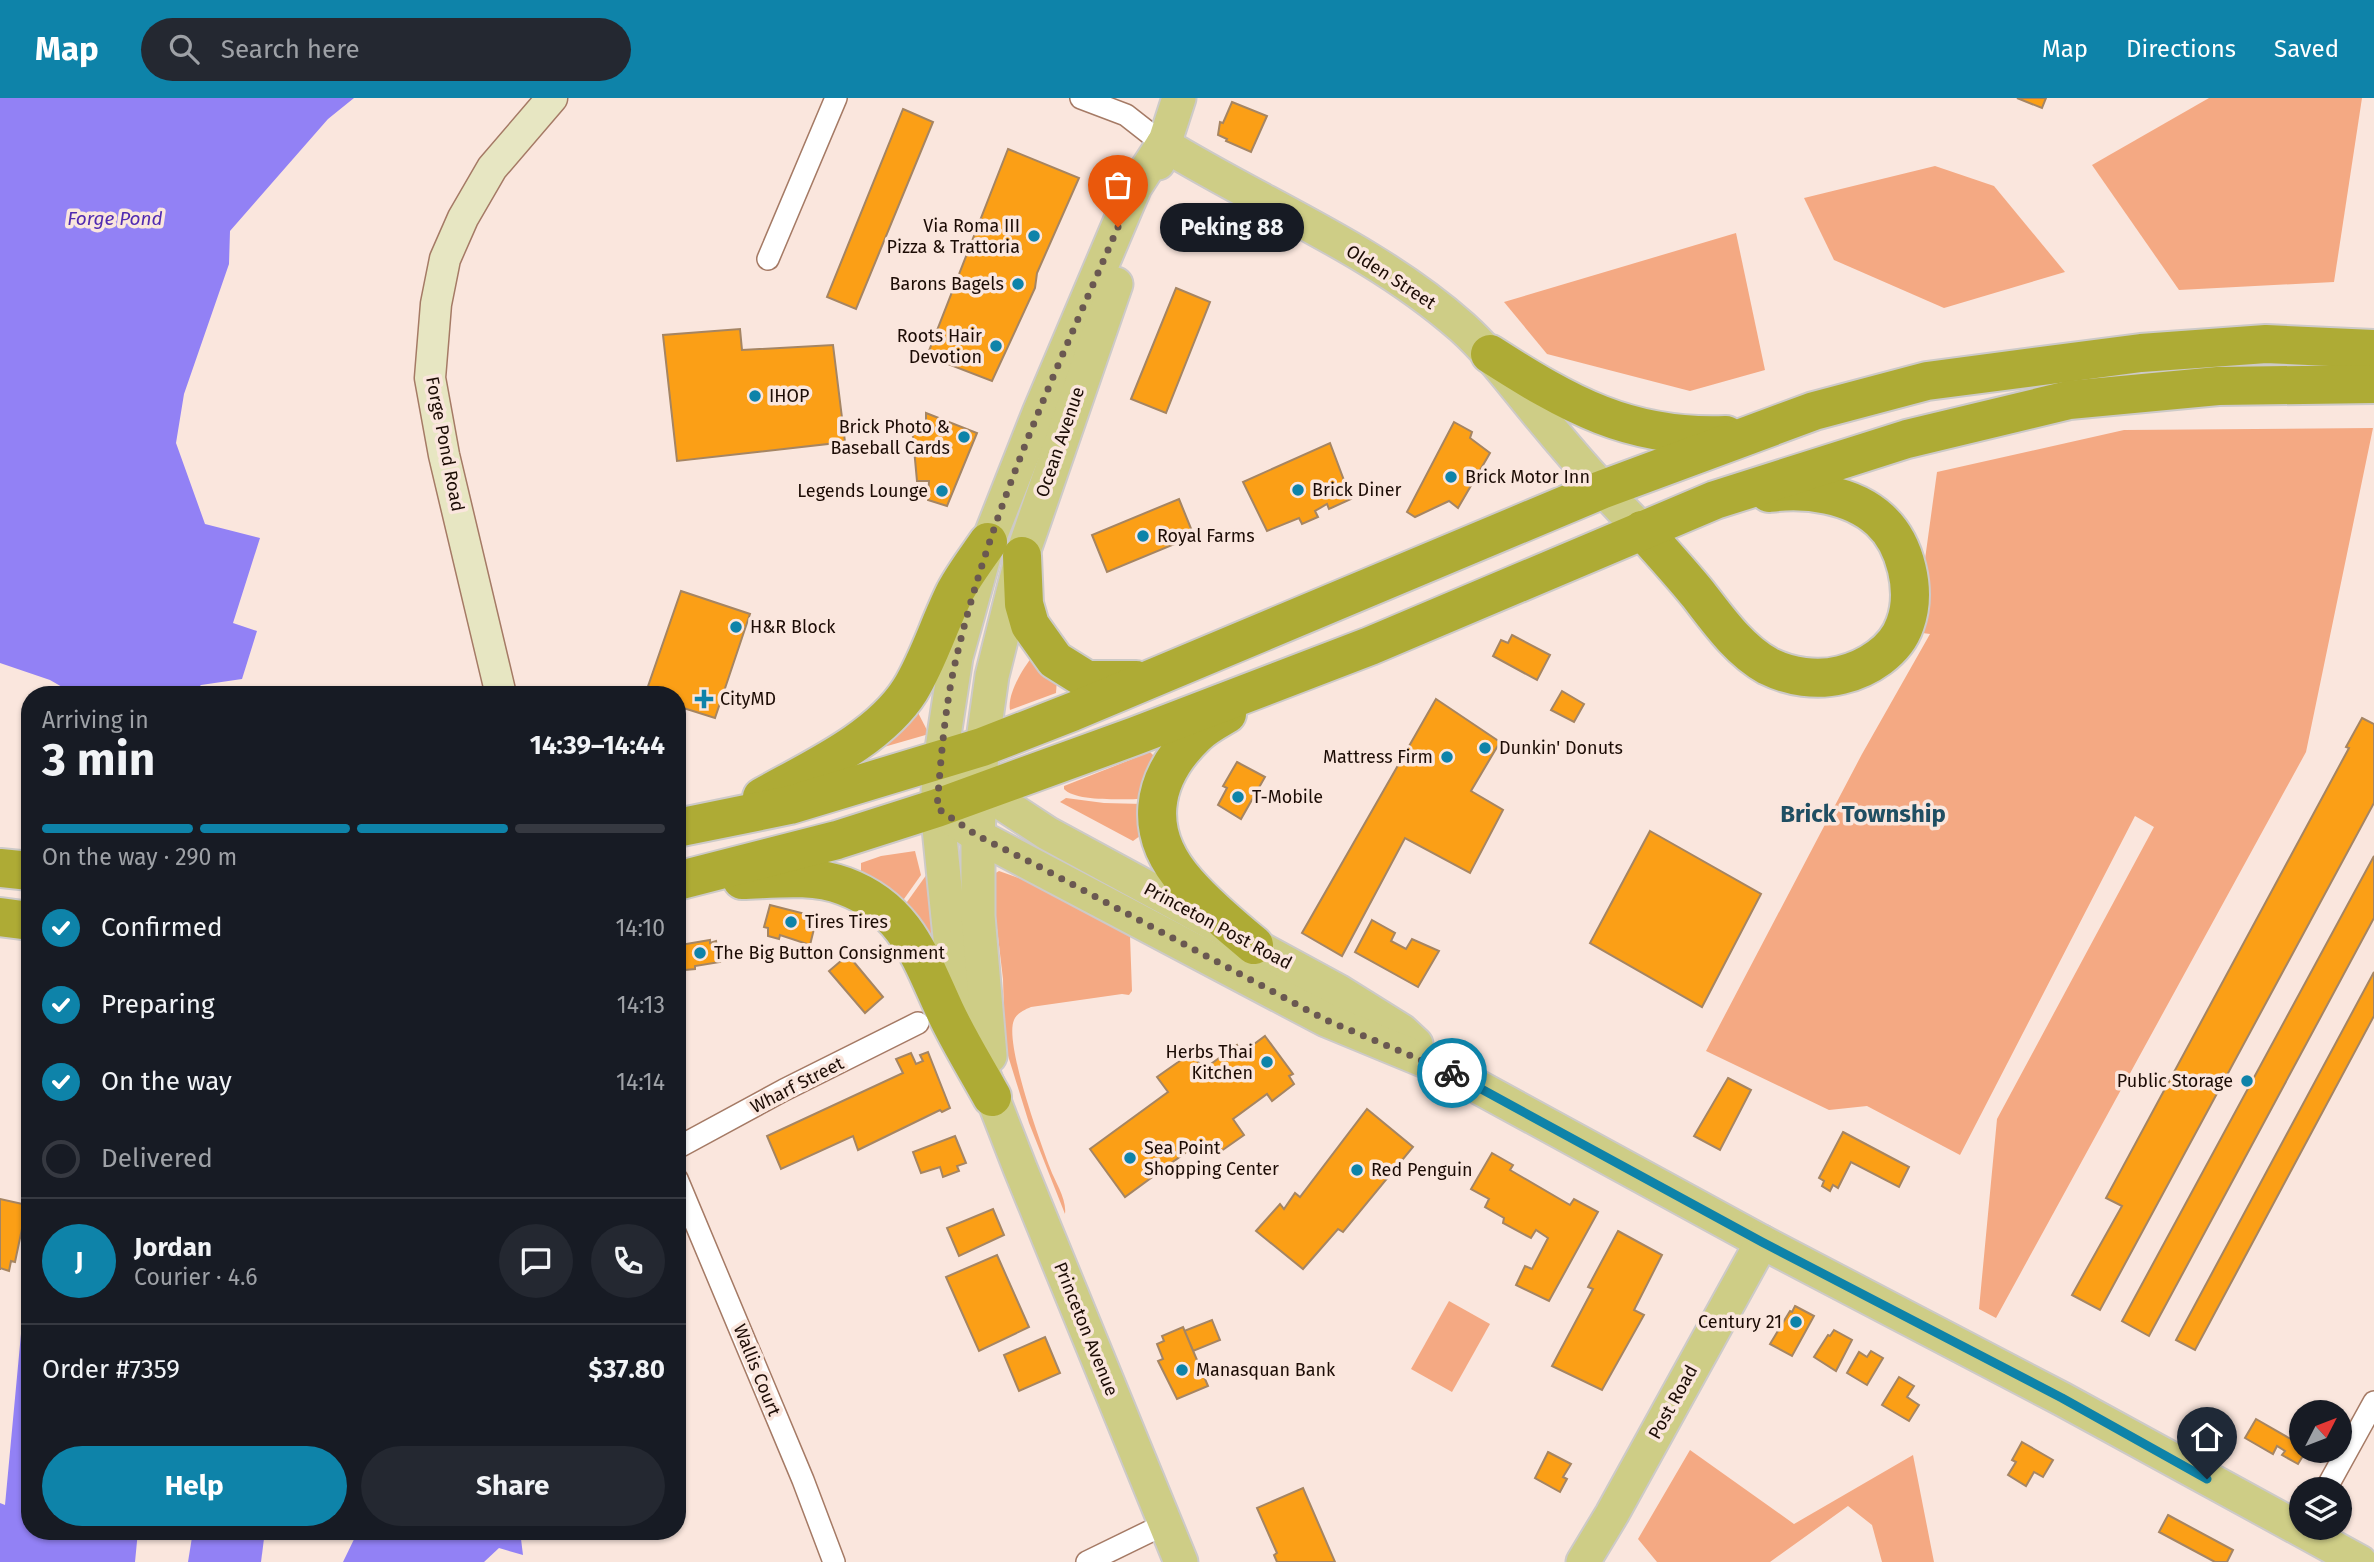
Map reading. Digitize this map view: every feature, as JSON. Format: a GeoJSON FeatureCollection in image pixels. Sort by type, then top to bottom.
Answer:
{"type":"FeatureCollection","features":[{"type":"Feature","properties":{"kind":"highway"},"geometry":{"type":"LineString","coordinates":[[686,826],[790,805],[940,762],[982,747],[1601,490],[1814,411],[1927,381],[2049,363],[2266,344],[2374,349]]}},
{"type":"Feature","properties":{"kind":"highway"},"geometry":{"type":"LineString","coordinates":[[1490,354],[1569,401],[1619,423],[1670,433],[1756,433]]}},
{"type":"Feature","properties":{"kind":"highway"},"geometry":{"type":"LineString","coordinates":[[686,879],[837,840],[937,808],[1370,646],[1715,500],[1907,439],[2069,400],[2218,386],[2374,384]]}},
{"type":"Feature","properties":{"kind":"highway"},"geometry":{"type":"LineString","coordinates":[[1642,530],[1731,636],[1768,666],[1797,676],[1825,679],[1850,673],[1871,664],[1883,655],[1905,625],[1909,603],[1904,558],[1894,537],[1880,520],[1853,502],[1817,493],[1775,492],[1715,500]]}},
{"type":"Feature","properties":{"kind":"highway"},"geometry":{"type":"LineString","coordinates":[[723,819],[833,757],[864,737],[891,712],[908,692],[932,649],[955,591],[1005,549],[1030,625],[1055,660],[1087,680],[1152,678]]}},
{"type":"Feature","properties":{"kind":"highway"},"geometry":{"type":"LineString","coordinates":[[1254,946],[1185,881],[1164,848],[1156,822],[1157,802],[1161,783],[1173,760],[1197,733],[1288,678]]}},
{"type":"Feature","properties":{"kind":"highway"},"geometry":{"type":"LineString","coordinates":[[0,868],[21,870]]}},
{"type":"Feature","properties":{"kind":"highway"},"geometry":{"type":"LineString","coordinates":[[686,881],[811,879],[842,885],[871,898],[893,916],[909,935],[960,1040],[992,1097]]}},
{"type":"Feature","properties":{"kind":"highway"},"geometry":{"type":"LineString","coordinates":[[0,917],[21,920]]}},
{"type":"Feature","properties":{"kind":"main road","name":"Ocean Avenue"},"geometry":{"type":"LineString","coordinates":[[982,791],[982,747],[1005,549],[1038,413],[1132,195],[1163,144],[1180,98]]}},
{"type":"Feature","properties":{"kind":"main road","name":"Olden Street"},"geometry":{"type":"LineString","coordinates":[[1163,144],[1385,270],[1424,296],[1490,354],[1601,490],[1642,530]]}},
{"type":"Feature","properties":{"kind":"main road","name":"Ocean Avenue"},"geometry":{"type":"LineString","coordinates":[[937,808],[940,762],[956,657],[1005,549]]}},
{"type":"Feature","properties":{"kind":"main road","name":"Princeton Post Road"},"geometry":{"type":"LineString","coordinates":[[940,762],[1047,833],[1338,991],[1402,1031],[1447,1070]]}},
{"type":"Feature","properties":{"kind":"main road","name":"Princeton Avenue"},"geometry":{"type":"LineString","coordinates":[[982,791],[978,836],[978,916],[990,1033],[992,1097]]}},
{"type":"Feature","properties":{"kind":"main road","name":"Princeton Post Road"},"geometry":{"type":"LineString","coordinates":[[937,808],[978,836],[1326,1020],[1447,1070],[1762,1242],[2062,1398],[2289,1522]]}},
{"type":"Feature","properties":{"kind":"main road","name":"Princeton Avenue"},"geometry":{"type":"LineString","coordinates":[[937,808],[951,947],[971,1042],[1181,1562]]}},
{"type":"Feature","properties":{"kind":"main road","name":"Post Road"},"geometry":{"type":"LineString","coordinates":[[1583,1562],[1762,1242]]}},
{"type":"Feature","properties":{"kind":"main road","name":"Princeton Post Road"},"geometry":{"type":"LineString","coordinates":[[2322,1540],[2360,1562]]}},
{"type":"Feature","properties":{"kind":"street","name":"Forge Pond Road"},"geometry":{"type":"LineString","coordinates":[[499,686],[444,455],[430,378],[436,304],[445,258],[463,218],[492,168],[552,98]]}},
{"type":"Feature","properties":{"kind":"street"},"geometry":{"type":"LineString","coordinates":[[768,259],[836,98]]}},
{"type":"Feature","properties":{"kind":"street","name":"Olden Street"},"geometry":{"type":"LineString","coordinates":[[1081,98],[1126,115],[1163,144]]}},
{"type":"Feature","properties":{"kind":"street","name":"Wharf Street"},"geometry":{"type":"LineString","coordinates":[[686,1143],[784,1090],[918,1023]]}},
{"type":"Feature","properties":{"kind":"street","name":"Wallis Court"},"geometry":{"type":"LineString","coordinates":[[686,1200],[803,1480],[834,1562]]}},
{"type":"Feature","properties":{"kind":"street"},"geometry":{"type":"LineString","coordinates":[[2333,1477],[2374,1402]]}},
{"type":"Feature","properties":{"kind":"street"},"geometry":{"type":"LineString","coordinates":[[1087,1562],[1165,1524]]}},
{"type":"Feature","properties":{"kind":"shaded area"},"geometry":{"type":"Polygon","coordinates":[[[2209,98],[2362,98],[2334,282],[2179,290],[2092,165],[2209,98]]]}},
{"type":"Feature","properties":{"kind":"shaded area"},"geometry":{"type":"Polygon","coordinates":[[[1935,166],[1994,186],[2065,272],[1944,308],[1834,260],[1804,198],[1935,166]]]}},
{"type":"Feature","properties":{"kind":"shaded area"},"geometry":{"type":"Polygon","coordinates":[[[1736,233],[1765,370],[1690,391],[1547,354],[1504,302],[1736,233]]]}},
{"type":"Feature","properties":{"kind":"shaded area"},"geometry":{"type":"Polygon","coordinates":[[[2373,428],[2306,752],[1996,1318],[1979,1309],[1997,1119],[2154,827],[2135,816],[1960,1155],[1867,1106],[1829,1110],[1706,1051],[1862,754],[1930,634],[1915,632],[1937,472],[2124,430],[2373,428]]]}},
{"type":"Feature","properties":{"kind":"shaded area"},"geometry":{"type":"Polygon","coordinates":[[[1033,656],[1057,679],[1056,693],[1010,710],[1013,689],[1033,656]]]}},
{"type":"Feature","properties":{"kind":"shaded area"},"geometry":{"type":"Polygon","coordinates":[[[913,703],[929,734],[870,751],[913,703]]]}},
{"type":"Feature","properties":{"kind":"shaded area"},"geometry":{"type":"Polygon","coordinates":[[[1150,752],[1158,760],[1144,799],[1089,798],[1064,789],[1064,786],[1150,752]]]}},
{"type":"Feature","properties":{"kind":"shaded area"},"geometry":{"type":"Polygon","coordinates":[[[1066,798],[1143,804],[1144,833],[1133,841],[1060,802],[1066,798]]]}},
{"type":"Feature","properties":{"kind":"shaded area"},"geometry":{"type":"Polygon","coordinates":[[[915,851],[921,875],[899,906],[861,874],[861,863],[881,856],[915,851]]]}},
{"type":"Feature","properties":{"kind":"shaded area"},"geometry":{"type":"Polygon","coordinates":[[[932,867],[942,963],[902,909],[932,867]]]}},
{"type":"Feature","properties":{"kind":"shaded area"},"geometry":{"type":"Polygon","coordinates":[[[999,871],[1027,881],[1130,936],[1132,991],[1129,995],[1031,1007],[1014,1020],[1012,1032],[1018,1070],[1062,1197],[1065,1214],[1029,1123],[1005,1046],[1003,979],[993,894],[994,874],[999,871]]]}},
{"type":"Feature","properties":{"kind":"shaded area"},"geometry":{"type":"Polygon","coordinates":[[[1449,1301],[1490,1324],[1452,1392],[1411,1369],[1449,1301]]]}},
{"type":"Feature","properties":{"kind":"shaded area"},"geometry":{"type":"Polygon","coordinates":[[[1690,1450],[1794,1524],[1913,1455],[1934,1562],[1882,1562],[1872,1525],[1848,1506],[1770,1562],[1657,1562],[1638,1539],[1690,1450]]]}},
{"type":"Feature","properties":{"kind":"water","name":"Forge Pond"},"geometry":{"type":"Polygon","coordinates":[[[0,98],[354,98],[328,119],[230,231],[229,264],[184,394],[176,443],[205,524],[260,538],[233,623],[257,631],[242,679],[200,686],[60,686],[0,663],[0,98]]]}},
{"type":"Feature","properties":{"kind":"water"},"geometry":{"type":"Polygon","coordinates":[[[21,1334],[21,1540],[137,1540],[135,1562],[0,1562],[0,1503],[5,1505],[21,1334]]]}},
{"type":"Feature","properties":{"kind":"water"},"geometry":{"type":"Polygon","coordinates":[[[192,1540],[264,1540],[261,1562],[188,1562],[192,1540]]]}},
{"type":"Feature","properties":{"kind":"water"},"geometry":{"type":"Polygon","coordinates":[[[354,1540],[521,1540],[523,1555],[499,1548],[484,1562],[343,1562],[354,1540]]]}},
{"type":"Feature","properties":{"kind":"building"},"geometry":{"type":"Polygon","coordinates":[[[2017,98],[2046,98],[2042,108],[2017,98]]]}},
{"type":"Feature","properties":{"kind":"building"},"geometry":{"type":"Polygon","coordinates":[[[1232,102],[1267,116],[1251,152],[1218,135],[1220,122],[1223,123],[1232,102]]]}},
{"type":"Feature","properties":{"kind":"building"},"geometry":{"type":"Polygon","coordinates":[[[903,109],[933,122],[856,309],[827,297],[903,109]]]}},
{"type":"Feature","properties":{"kind":"building"},"geometry":{"type":"Polygon","coordinates":[[[1008,149],[1079,178],[1037,273],[1035,288],[992,381],[927,356],[1008,149]]]}},
{"type":"Feature","properties":{"kind":"building"},"geometry":{"type":"Polygon","coordinates":[[[1176,288],[1210,302],[1166,413],[1131,399],[1176,288]]]}},
{"type":"Feature","properties":{"kind":"building","name":"IHOP"},"geometry":{"type":"Polygon","coordinates":[[[740,329],[742,350],[833,345],[845,442],[677,461],[663,335],[740,329]]]}},
{"type":"Feature","properties":{"kind":"building"},"geometry":{"type":"Polygon","coordinates":[[[926,413],[977,433],[947,506],[928,500],[929,481],[917,481],[912,427],[926,428],[926,413]]]}},
{"type":"Feature","properties":{"kind":"building","name":"Brick Motor Inn"},"geometry":{"type":"Polygon","coordinates":[[[1454,422],[1472,432],[1470,438],[1490,453],[1458,508],[1449,501],[1415,517],[1407,512],[1454,422]]]}},
{"type":"Feature","properties":{"kind":"building","name":"Brick Diner"},"geometry":{"type":"Polygon","coordinates":[[[1330,443],[1351,499],[1329,509],[1327,504],[1315,511],[1318,517],[1302,524],[1299,518],[1267,531],[1243,482],[1330,443]]]}},
{"type":"Feature","properties":{"kind":"building","name":"Royal Farms"},"geometry":{"type":"Polygon","coordinates":[[[1179,499],[1194,536],[1107,572],[1092,535],[1179,499]]]}},
{"type":"Feature","properties":{"kind":"building"},"geometry":{"type":"Polygon","coordinates":[[[681,591],[750,614],[715,718],[686,709],[686,686],[648,686],[681,591]]]}},
{"type":"Feature","properties":{"kind":"building"},"geometry":{"type":"Polygon","coordinates":[[[1512,635],[1550,655],[1537,680],[1493,656],[1501,640],[1508,643],[1512,635]]]}},
{"type":"Feature","properties":{"kind":"building"},"geometry":{"type":"Polygon","coordinates":[[[1562,691],[1584,704],[1574,722],[1551,710],[1562,691]]]}},
{"type":"Feature","properties":{"kind":"building"},"geometry":{"type":"Polygon","coordinates":[[[1436,699],[1500,742],[1471,791],[1503,810],[1470,873],[1405,838],[1342,956],[1302,933],[1436,699]]]}},
{"type":"Feature","properties":{"kind":"building"},"geometry":{"type":"Polygon","coordinates":[[[2362,718],[2374,724],[2374,803],[2100,1310],[2072,1295],[2122,1206],[2106,1198],[2349,748],[2346,747],[2362,718]]]}},
{"type":"Feature","properties":{"kind":"building","name":"T-Mobile"},"geometry":{"type":"Polygon","coordinates":[[[1237,762],[1265,777],[1241,819],[1218,805],[1227,788],[1223,786],[1237,762]]]}},
{"type":"Feature","properties":{"kind":"building"},"geometry":{"type":"Polygon","coordinates":[[[1650,831],[1761,894],[1702,1007],[1590,943],[1650,831]]]}},
{"type":"Feature","properties":{"kind":"building"},"geometry":{"type":"Polygon","coordinates":[[[2374,856],[2374,918],[2149,1336],[2122,1321],[2374,856]]]}},
{"type":"Feature","properties":{"kind":"building","name":"Tires Tires"},"geometry":{"type":"Polygon","coordinates":[[[770,905],[817,917],[810,945],[780,935],[779,939],[768,936],[768,928],[764,927],[770,905]]]}},
{"type":"Feature","properties":{"kind":"building"},"geometry":{"type":"Polygon","coordinates":[[[1372,920],[1395,933],[1391,941],[1406,949],[1412,939],[1439,951],[1418,987],[1355,952],[1372,920]]]}},
{"type":"Feature","properties":{"kind":"building","name":"The Big Button Consignment"},"geometry":{"type":"Polygon","coordinates":[[[716,941],[720,962],[686,970],[686,944],[716,941]]]}},
{"type":"Feature","properties":{"kind":"building"},"geometry":{"type":"Polygon","coordinates":[[[848,955],[883,997],[865,1013],[829,971],[848,955]]]}},
{"type":"Feature","properties":{"kind":"building"},"geometry":{"type":"Polygon","coordinates":[[[2374,972],[2374,1016],[2195,1350],[2176,1340],[2374,972]]]}},
{"type":"Feature","properties":{"kind":"building"},"geometry":{"type":"Polygon","coordinates":[[[1265,1036],[1293,1074],[1289,1076],[1294,1084],[1272,1101],[1267,1094],[1233,1119],[1244,1135],[1217,1154],[1211,1147],[1202,1153],[1196,1145],[1125,1197],[1090,1149],[1168,1092],[1157,1077],[1191,1053],[1204,1069],[1237,1045],[1242,1053],[1265,1036]]]}},
{"type":"Feature","properties":{"kind":"building"},"geometry":{"type":"Polygon","coordinates":[[[928,1052],[950,1108],[942,1112],[940,1110],[858,1150],[853,1136],[781,1169],[767,1136],[903,1073],[896,1059],[911,1053],[916,1064],[923,1061],[920,1055],[928,1052]]]}},
{"type":"Feature","properties":{"kind":"building"},"geometry":{"type":"Polygon","coordinates":[[[1728,1078],[1751,1090],[1720,1150],[1694,1136],[1728,1078]]]}},
{"type":"Feature","properties":{"kind":"building","name":"Red Penguin"},"geometry":{"type":"Polygon","coordinates":[[[1367,1109],[1413,1147],[1343,1232],[1338,1229],[1303,1269],[1256,1231],[1280,1204],[1284,1209],[1295,1193],[1300,1197],[1367,1109]]]}},
{"type":"Feature","properties":{"kind":"building"},"geometry":{"type":"Polygon","coordinates":[[[1843,1132],[1909,1167],[1899,1187],[1851,1162],[1838,1188],[1833,1185],[1830,1191],[1822,1186],[1824,1181],[1819,1178],[1843,1132]]]}},
{"type":"Feature","properties":{"kind":"building"},"geometry":{"type":"Polygon","coordinates":[[[955,1136],[966,1163],[957,1166],[959,1171],[943,1177],[940,1167],[921,1173],[913,1152],[955,1136]]]}},
{"type":"Feature","properties":{"kind":"building"},"geometry":{"type":"Polygon","coordinates":[[[1492,1153],[1513,1165],[1510,1170],[1570,1205],[1574,1199],[1598,1212],[1549,1301],[1516,1285],[1525,1266],[1532,1269],[1548,1238],[1536,1230],[1531,1238],[1503,1223],[1504,1218],[1485,1207],[1489,1199],[1471,1189],[1492,1153]]]}},
{"type":"Feature","properties":{"kind":"building"},"geometry":{"type":"Polygon","coordinates":[[[0,1199],[21,1204],[21,1234],[15,1262],[11,1261],[9,1271],[0,1268],[0,1199]]]}},
{"type":"Feature","properties":{"kind":"building"},"geometry":{"type":"Polygon","coordinates":[[[993,1209],[1004,1235],[959,1256],[947,1228],[993,1209]]]}},
{"type":"Feature","properties":{"kind":"building"},"geometry":{"type":"Polygon","coordinates":[[[1618,1231],[1662,1255],[1634,1310],[1644,1315],[1602,1390],[1552,1366],[1593,1289],[1588,1287],[1618,1231]]]}},
{"type":"Feature","properties":{"kind":"building"},"geometry":{"type":"Polygon","coordinates":[[[997,1255],[1029,1327],[979,1351],[946,1277],[997,1255]]]}},
{"type":"Feature","properties":{"kind":"building"},"geometry":{"type":"Polygon","coordinates":[[[1795,1306],[1814,1316],[1792,1356],[1770,1344],[1795,1306]]]}},
{"type":"Feature","properties":{"kind":"building"},"geometry":{"type":"Polygon","coordinates":[[[1212,1320],[1220,1340],[1193,1351],[1184,1331],[1212,1320]]]}},
{"type":"Feature","properties":{"kind":"building","name":"Manasquan Bank"},"geometry":{"type":"Polygon","coordinates":[[[1183,1327],[1208,1386],[1177,1399],[1158,1361],[1163,1359],[1157,1344],[1164,1341],[1162,1336],[1183,1327]]]}},
{"type":"Feature","properties":{"kind":"building"},"geometry":{"type":"Polygon","coordinates":[[[1834,1330],[1852,1340],[1836,1371],[1814,1357],[1834,1330]]]}},
{"type":"Feature","properties":{"kind":"building"},"geometry":{"type":"Polygon","coordinates":[[[1045,1337],[1060,1373],[1019,1391],[1004,1355],[1045,1337]]]}},
{"type":"Feature","properties":{"kind":"building"},"geometry":{"type":"Polygon","coordinates":[[[1871,1351],[1883,1358],[1867,1385],[1847,1373],[1859,1352],[1867,1357],[1871,1351]]]}},
{"type":"Feature","properties":{"kind":"building"},"geometry":{"type":"Polygon","coordinates":[[[1899,1377],[1914,1386],[1907,1397],[1919,1405],[1909,1421],[1882,1405],[1899,1377]]]}},
{"type":"Feature","properties":{"kind":"building"},"geometry":{"type":"Polygon","coordinates":[[[2256,1419],[2289,1438],[2289,1459],[2282,1455],[2285,1451],[2277,1446],[2273,1454],[2245,1438],[2256,1419]]]}},
{"type":"Feature","properties":{"kind":"building"},"geometry":{"type":"Polygon","coordinates":[[[2022,1442],[2053,1460],[2043,1477],[2034,1472],[2026,1486],[2008,1475],[2016,1462],[2012,1460],[2022,1442]]]}},
{"type":"Feature","properties":{"kind":"building"},"geometry":{"type":"Polygon","coordinates":[[[1548,1452],[1571,1464],[1563,1477],[1567,1479],[1560,1492],[1535,1478],[1548,1452]]]}},
{"type":"Feature","properties":{"kind":"building"},"geometry":{"type":"Polygon","coordinates":[[[1303,1488],[1335,1562],[1277,1562],[1274,1555],[1277,1553],[1257,1508],[1303,1488]]]}},
{"type":"Feature","properties":{"kind":"building"},"geometry":{"type":"Polygon","coordinates":[[[2168,1515],[2233,1550],[2227,1562],[2215,1562],[2159,1532],[2168,1515]]]}},
{"type":"Feature","properties":{"kind":"way so far"},"geometry":{"type":"LineString","coordinates":[[1118,227],[1038,413],[988,542],[956,657],[940,762],[937,808],[978,836],[1326,1020],[1452,1073]]}},
{"type":"Feature","properties":{"kind":"place","name":"Peking 88"},"geometry":{"type":"Point","coordinates":[1118,227]}},
{"type":"Feature","properties":{"kind":"place","name":"Via Roma III Pizza & Trattoria"},"geometry":{"type":"Point","coordinates":[1034,236]}},
{"type":"Feature","properties":{"kind":"place","name":"Barons Bagels"},"geometry":{"type":"Point","coordinates":[1018,284]}},
{"type":"Feature","properties":{"kind":"place","name":"Roots Hair Devotion"},"geometry":{"type":"Point","coordinates":[996,346]}},
{"type":"Feature","properties":{"kind":"place","name":"IHOP"},"geometry":{"type":"Point","coordinates":[755,396]}},
{"type":"Feature","properties":{"kind":"place","name":"Brick Photo & Baseball Cards"},"geometry":{"type":"Point","coordinates":[964,437]}},
{"type":"Feature","properties":{"kind":"place","name":"Brick Motor Inn"},"geometry":{"type":"Point","coordinates":[1451,477]}},
{"type":"Feature","properties":{"kind":"place","name":"Brick Diner"},"geometry":{"type":"Point","coordinates":[1298,490]}},
{"type":"Feature","properties":{"kind":"place","name":"Legends Lounge"},"geometry":{"type":"Point","coordinates":[942,491]}},
{"type":"Feature","properties":{"kind":"place","name":"Royal Farms"},"geometry":{"type":"Point","coordinates":[1143,536]}},
{"type":"Feature","properties":{"kind":"place","name":"H&R Block"},"geometry":{"type":"Point","coordinates":[736,627]}},
{"type":"Feature","properties":{"kind":"place","name":"CityMD"},"geometry":{"type":"Point","coordinates":[704,699]}},
{"type":"Feature","properties":{"kind":"place","name":"Dunkin' Donuts"},"geometry":{"type":"Point","coordinates":[1485,748]}},
{"type":"Feature","properties":{"kind":"place","name":"Mattress Firm"},"geometry":{"type":"Point","coordinates":[1447,757]}},
{"type":"Feature","properties":{"kind":"place","name":"T-Mobile"},"geometry":{"type":"Point","coordinates":[1238,797]}},
{"type":"Feature","properties":{"kind":"place","name":"Tires Tires"},"geometry":{"type":"Point","coordinates":[791,922]}},
{"type":"Feature","properties":{"kind":"place","name":"The Big Button Consignment"},"geometry":{"type":"Point","coordinates":[700,953]}},
{"type":"Feature","properties":{"kind":"place","name":"Herbs Thai Kitchen"},"geometry":{"type":"Point","coordinates":[1267,1062]}},
{"type":"Feature","properties":{"kind":"place","name":"Public Storage"},"geometry":{"type":"Point","coordinates":[2247,1081]}},
{"type":"Feature","properties":{"kind":"place","name":"Sea Point Shopping Center"},"geometry":{"type":"Point","coordinates":[1130,1158]}},
{"type":"Feature","properties":{"kind":"place","name":"Red Penguin"},"geometry":{"type":"Point","coordinates":[1357,1170]}},
{"type":"Feature","properties":{"kind":"place","name":"Century 21"},"geometry":{"type":"Point","coordinates":[1796,1322]}},
{"type":"Feature","properties":{"kind":"place","name":"Manasquan Bank"},"geometry":{"type":"Point","coordinates":[1182,1370]}},
{"type":"Feature","properties":{"kind":"district","name":"Brick Township"},"geometry":{"type":"Point","coordinates":[1863,814]}},
{"type":"Feature","properties":{"kind":"route"},"geometry":{"type":"LineString","coordinates":[[1452,1073],[1762,1242],[2062,1398],[2207,1479]]}}]}
